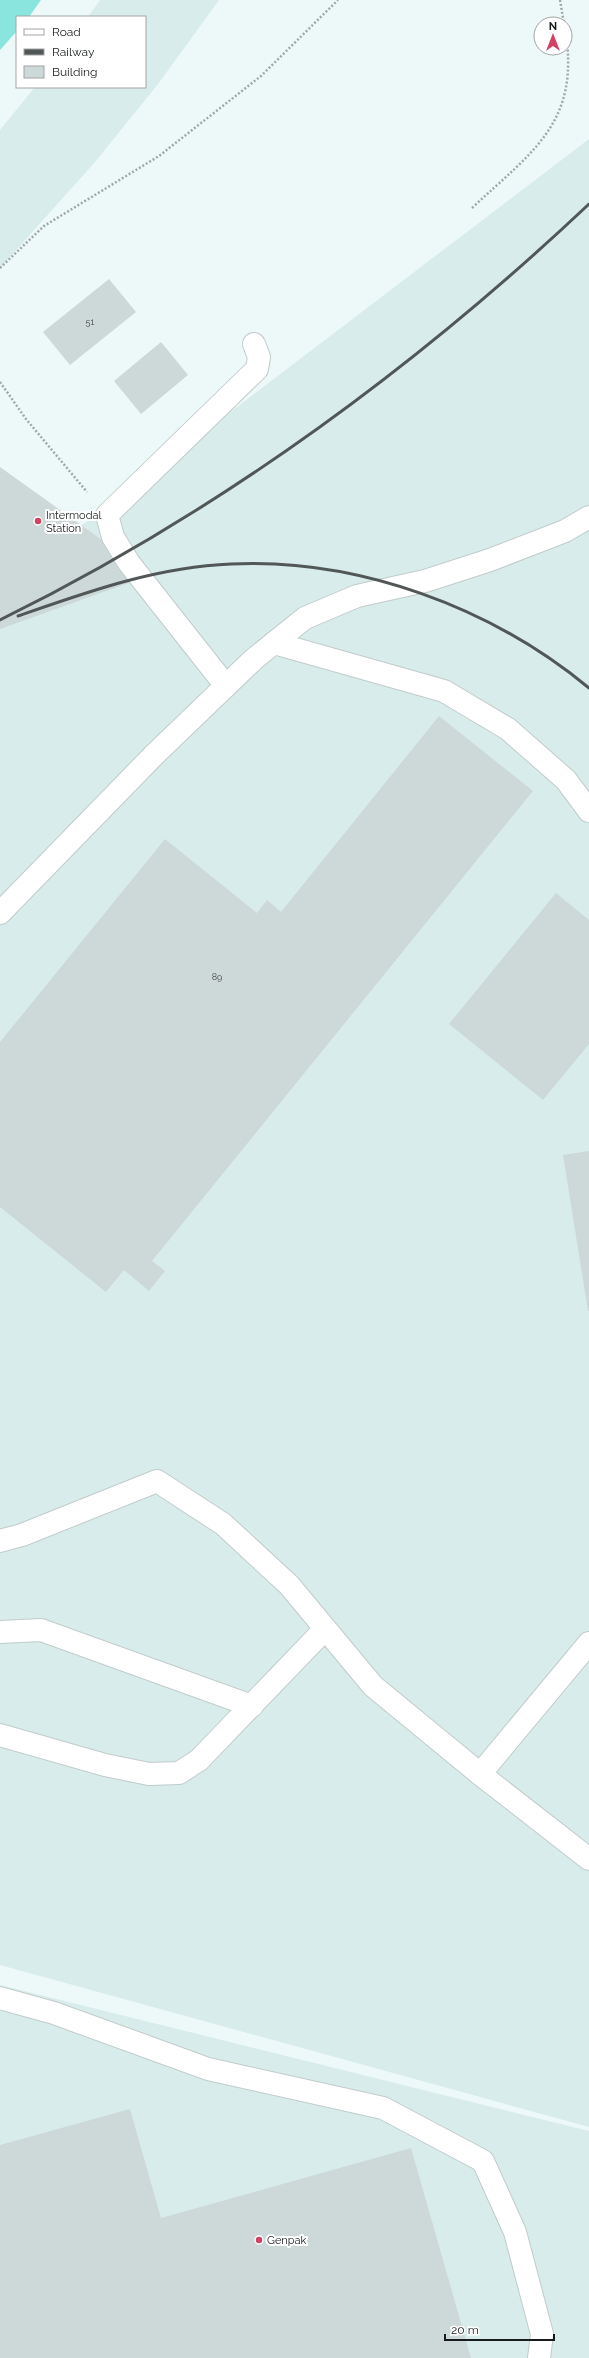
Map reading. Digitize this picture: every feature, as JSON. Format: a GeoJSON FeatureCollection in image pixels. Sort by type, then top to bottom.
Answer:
{"type":"FeatureCollection","features":[{"type":"Feature","properties":{"kind":"lane"},"geometry":{"type":"LineString","coordinates":[[226,686],[129,563],[113,537],[107,516],[257,369],[259,357],[254,344]]}},
{"type":"Feature","properties":{"kind":"lane"},"geometry":{"type":"LineString","coordinates":[[0,913],[154,755],[226,686],[274,643],[305,618],[357,596],[425,581],[490,560],[565,531],[589,517]]}},
{"type":"Feature","properties":{"kind":"lane"},"geometry":{"type":"LineString","coordinates":[[274,643],[368,668],[444,691],[508,729],[566,780],[589,811]]}},
{"type":"Feature","properties":{"kind":"lane"},"geometry":{"type":"LineString","coordinates":[[0,1541],[22,1535],[157,1481],[223,1524],[288,1585],[373,1686],[480,1774],[589,1859]]}},
{"type":"Feature","properties":{"kind":"lane"},"geometry":{"type":"LineString","coordinates":[[0,1735],[105,1765],[149,1774],[180,1773],[200,1760],[325,1629]]}},
{"type":"Feature","properties":{"kind":"lane"},"geometry":{"type":"LineString","coordinates":[[0,1632],[41,1630],[252,1706]]}},
{"type":"Feature","properties":{"kind":"lane"},"geometry":{"type":"LineString","coordinates":[[480,1774],[589,1643]]}},
{"type":"Feature","properties":{"kind":"lane"},"geometry":{"type":"LineString","coordinates":[[0,1998],[54,2013],[208,2069],[383,2108],[483,2162],[515,2232],[542,2334],[538,2358]]}},
{"type":"Feature","properties":{"kind":"path"},"geometry":{"type":"LineString","coordinates":[[0,268],[44,226],[159,156],[261,76],[338,0]]}},
{"type":"Feature","properties":{"kind":"path"},"geometry":{"type":"LineString","coordinates":[[560,0],[563,16]]}},
{"type":"Feature","properties":{"kind":"path"},"geometry":{"type":"LineString","coordinates":[[472,208],[530,154],[551,130],[568,81],[568,56]]}},
{"type":"Feature","properties":{"kind":"path"},"geometry":{"type":"LineString","coordinates":[[0,382],[26,419],[107,516]]}},
{"type":"Feature","properties":{"kind":"shaded area"},"geometry":{"type":"Polygon","coordinates":[[[0,0],[41,0],[30,16],[16,16],[16,32],[0,50],[0,0]]]}},
{"type":"Feature","properties":{"kind":"shaded area"},"geometry":{"type":"Polygon","coordinates":[[[100,0],[219,0],[158,84],[95,162],[0,268],[0,130],[34,88],[146,88],[146,16],[89,16],[100,0]]]}},
{"type":"Feature","properties":{"kind":"shaded area"},"geometry":{"type":"Polygon","coordinates":[[[589,139],[589,2127],[0,1965],[0,475],[70,534],[589,139]]]}},
{"type":"Feature","properties":{"kind":"shaded area"},"geometry":{"type":"Polygon","coordinates":[[[0,1985],[589,2131],[589,2358],[0,2358],[0,1985]]]}},
{"type":"Feature","properties":{"kind":"building"},"geometry":{"type":"Polygon","coordinates":[[[109,279],[136,312],[70,365],[43,332],[109,279]]]}},
{"type":"Feature","properties":{"kind":"building"},"geometry":{"type":"Polygon","coordinates":[[[161,342],[188,375],[141,414],[114,381],[161,342]]]}},
{"type":"Feature","properties":{"kind":"building","name":"Intermodal Station"},"geometry":{"type":"Polygon","coordinates":[[[0,467],[151,575],[0,629],[0,467]]]}},
{"type":"Feature","properties":{"kind":"building"},"geometry":{"type":"Polygon","coordinates":[[[439,716],[533,791],[152,1261],[165,1271],[149,1291],[124,1270],[106,1292],[0,1207],[0,1042],[165,839],[257,913],[267,900],[281,912],[439,716]]]}},
{"type":"Feature","properties":{"kind":"building"},"geometry":{"type":"Polygon","coordinates":[[[556,893],[589,920],[589,1044],[543,1100],[449,1024],[556,893]]]}},
{"type":"Feature","properties":{"kind":"building"},"geometry":{"type":"Polygon","coordinates":[[[589,1151],[589,1311],[588,1311],[563,1155],[589,1151]]]}},
{"type":"Feature","properties":{"kind":"building","name":"Genpak"},"geometry":{"type":"Polygon","coordinates":[[[130,2109],[161,2218],[411,2148],[471,2358],[0,2358],[0,2145],[130,2109]]]}},
{"type":"Feature","properties":{"kind":"railway"},"geometry":{"type":"LineString","coordinates":[[0,620],[80,578],[159,533],[236,485],[310,434],[383,380],[454,324],[589,204]]}},
{"type":"Feature","properties":{"kind":"railway"},"geometry":{"type":"LineString","coordinates":[[18,616],[122,582],[176,570],[231,564],[279,564],[327,569],[374,579],[421,593],[466,612],[510,634],[551,659],[589,688]]}},
{"type":"Feature","properties":{"kind":"place","name":"Intermodal Station"},"geometry":{"type":"Point","coordinates":[38,521]}},
{"type":"Feature","properties":{"kind":"place","name":"Genpak"},"geometry":{"type":"Point","coordinates":[259,2240]}}]}
